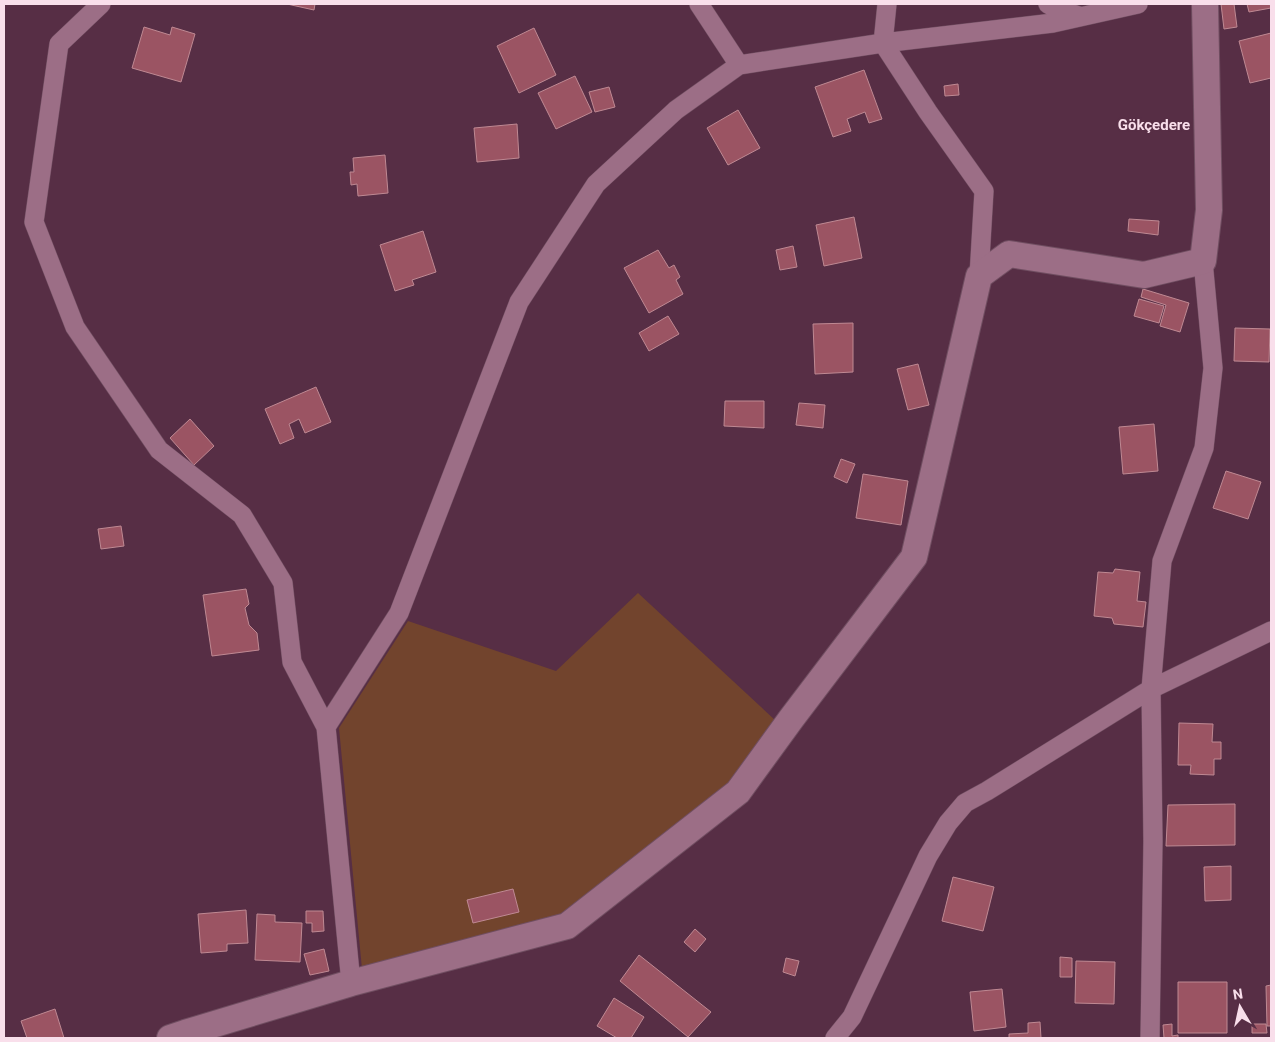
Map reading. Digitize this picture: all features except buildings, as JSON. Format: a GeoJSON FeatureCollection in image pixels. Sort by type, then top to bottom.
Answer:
{"type":"FeatureCollection","features":[{"type":"Feature","properties":{"kind":"street"},"geometry":{"type":"LineString","coordinates":[[101,4],[59,44],[34,222],[75,327],[159,450],[242,514],[283,583],[292,662],[326,727],[351,983]]}},
{"type":"Feature","properties":{"kind":"street"},"geometry":{"type":"LineString","coordinates":[[700,4],[739,65]]}},
{"type":"Feature","properties":{"kind":"street"},"geometry":{"type":"LineString","coordinates":[[170,1038],[351,983],[567,926],[738,792],[790,719],[914,556],[979,276],[984,191],[928,112],[883,43],[887,4]]}},
{"type":"Feature","properties":{"kind":"street"},"geometry":{"type":"LineString","coordinates":[[1048,4],[1080,16]]}},
{"type":"Feature","properties":{"kind":"street"},"geometry":{"type":"LineString","coordinates":[[326,727],[399,613],[519,302],[596,184],[676,110],[739,65],[883,43],[1052,23],[1138,4]]}},
{"type":"Feature","properties":{"kind":"street"},"geometry":{"type":"LineString","coordinates":[[1150,1038],[1153,841],[1151,689],[1162,561],[1204,448],[1213,368],[1203,262],[1209,210],[1205,4]]}},
{"type":"Feature","properties":{"kind":"street"},"geometry":{"type":"LineString","coordinates":[[979,276],[1009,254],[1144,275],[1203,262]]}},
{"type":"Feature","properties":{"kind":"street"},"geometry":{"type":"LineString","coordinates":[[835,1038],[852,1017],[928,856],[948,823],[965,802],[987,791],[1151,689],[1271,631]]}},
{"type":"Feature","properties":{"kind":"shaded area"},"geometry":{"type":"Polygon","coordinates":[[[638,593],[776,721],[727,790],[566,916],[362,969],[339,728],[408,621],[556,671],[638,593]]]}},
{"type":"Feature","properties":{"kind":"district","name":"Gökçedere"},"geometry":{"type":"Point","coordinates":[1154,125]}}]}
